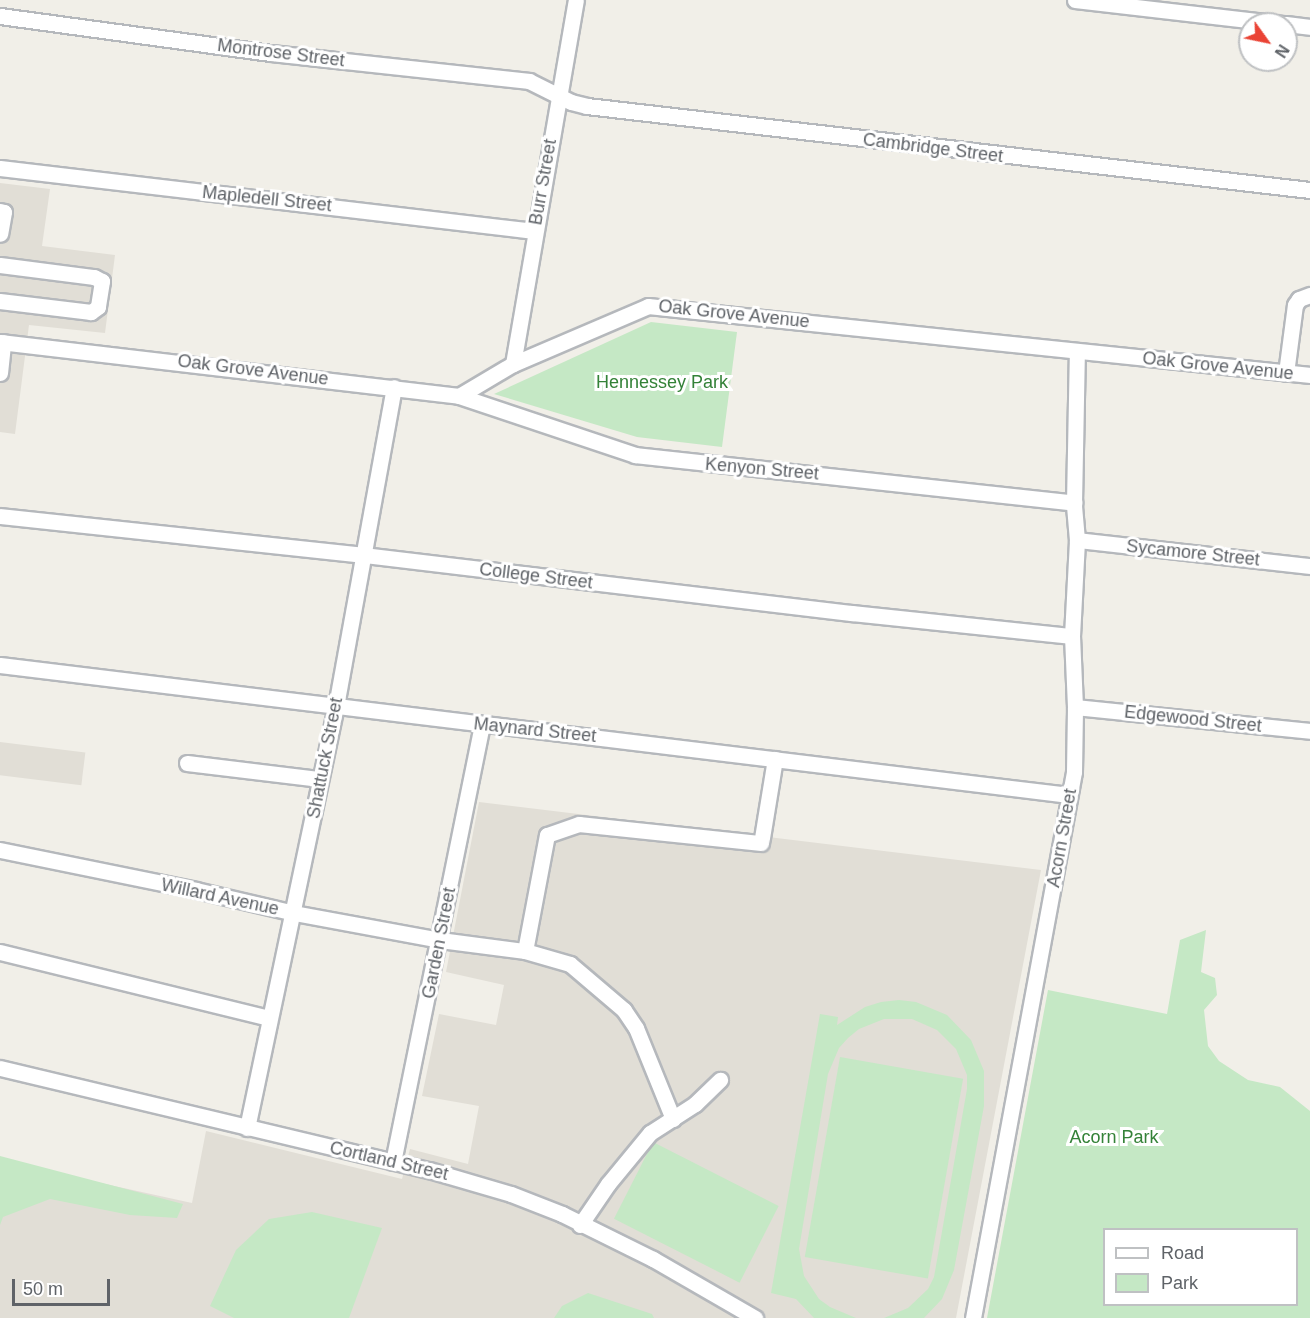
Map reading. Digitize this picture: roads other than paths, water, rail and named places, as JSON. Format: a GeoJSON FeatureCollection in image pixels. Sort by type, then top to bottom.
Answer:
{"type":"FeatureCollection","features":[{"type":"Feature","properties":{"kind":"street","name":"Burr Street"},"geometry":{"type":"LineString","coordinates":[[513,364],[534,231],[576,0]]}},
{"type":"Feature","properties":{"kind":"street"},"geometry":{"type":"LineString","coordinates":[[1075,0],[1238,19]]}},
{"type":"Feature","properties":{"kind":"street","name":"Montrose Street"},"geometry":{"type":"LineString","coordinates":[[0,16],[271,53],[529,81],[559,95]]}},
{"type":"Feature","properties":{"kind":"street","name":"Cambridge Street"},"geometry":{"type":"LineString","coordinates":[[559,95],[572,102],[598,108],[1310,190]]}},
{"type":"Feature","properties":{"kind":"street","name":"Mapledell Street"},"geometry":{"type":"LineString","coordinates":[[0,168],[534,231]]}},
{"type":"Feature","properties":{"kind":"street"},"geometry":{"type":"LineString","coordinates":[[0,212],[4,212],[0,234]]}},
{"type":"Feature","properties":{"kind":"street"},"geometry":{"type":"LineString","coordinates":[[0,265],[94,277],[102,281],[98,307],[91,312],[0,301]]}},
{"type":"Feature","properties":{"kind":"street"},"geometry":{"type":"LineString","coordinates":[[1286,373],[1295,305],[1299,299],[1310,295]]}},
{"type":"Feature","properties":{"kind":"street","name":"Oak Grove Avenue"},"geometry":{"type":"LineString","coordinates":[[2,342],[459,396],[513,364],[648,306],[1310,375]]}},
{"type":"Feature","properties":{"kind":"street"},"geometry":{"type":"LineString","coordinates":[[0,373],[2,342]]}},
{"type":"Feature","properties":{"kind":"street","name":"Acorn Street"},"geometry":{"type":"LineString","coordinates":[[973,1318],[1074,772],[1076,707],[1072,636],[1077,540],[1074,503],[1077,351]]}},
{"type":"Feature","properties":{"kind":"street","name":"Shattuck Street"},"geometry":{"type":"LineString","coordinates":[[247,1128],[336,706],[394,387]]}},
{"type":"Feature","properties":{"kind":"street","name":"Kenyon Street"},"geometry":{"type":"LineString","coordinates":[[459,396],[635,455],[1074,503]]}},
{"type":"Feature","properties":{"kind":"street","name":"College Street"},"geometry":{"type":"LineString","coordinates":[[0,516],[364,555],[852,614],[1072,636]]}},
{"type":"Feature","properties":{"kind":"street","name":"Sycamore Street"},"geometry":{"type":"LineString","coordinates":[[1077,540],[1310,566]]}},
{"type":"Feature","properties":{"kind":"street","name":"Maynard Street"},"geometry":{"type":"LineString","coordinates":[[0,665],[1069,795]]}},
{"type":"Feature","properties":{"kind":"street","name":"Edgewood Street"},"geometry":{"type":"LineString","coordinates":[[1076,707],[1310,731]]}},
{"type":"Feature","properties":{"kind":"street","name":"Garden Street"},"geometry":{"type":"LineString","coordinates":[[393,1162],[440,940],[482,724]]}},
{"type":"Feature","properties":{"kind":"street"},"geometry":{"type":"LineString","coordinates":[[525,951],[547,836],[579,824],[762,841],[775,759]]}},
{"type":"Feature","properties":{"kind":"street"},"geometry":{"type":"LineString","coordinates":[[187,763],[320,779]]}},
{"type":"Feature","properties":{"kind":"street","name":"Willard Avenue"},"geometry":{"type":"LineString","coordinates":[[0,850],[196,890],[294,913],[440,940],[525,951],[570,964],[624,1010],[636,1028],[673,1119]]}},
{"type":"Feature","properties":{"kind":"street"},"geometry":{"type":"LineString","coordinates":[[0,952],[269,1018]]}},
{"type":"Feature","properties":{"kind":"street","name":"Cortland Street"},"geometry":{"type":"LineString","coordinates":[[0,1068],[393,1162],[511,1194],[562,1214],[580,1225],[653,1259],[754,1318]]}},
{"type":"Feature","properties":{"kind":"street"},"geometry":{"type":"LineString","coordinates":[[580,1225],[636,1148],[650,1133],[713,1089],[720,1080]]}},
{"type":"Feature","properties":{"kind":"park label","name":"Hennessey Park"},"geometry":{"type":"Point","coordinates":[662,382]}},
{"type":"Feature","properties":{"kind":"park label","name":"Acorn Park"},"geometry":{"type":"Point","coordinates":[1114,1137]}}]}
